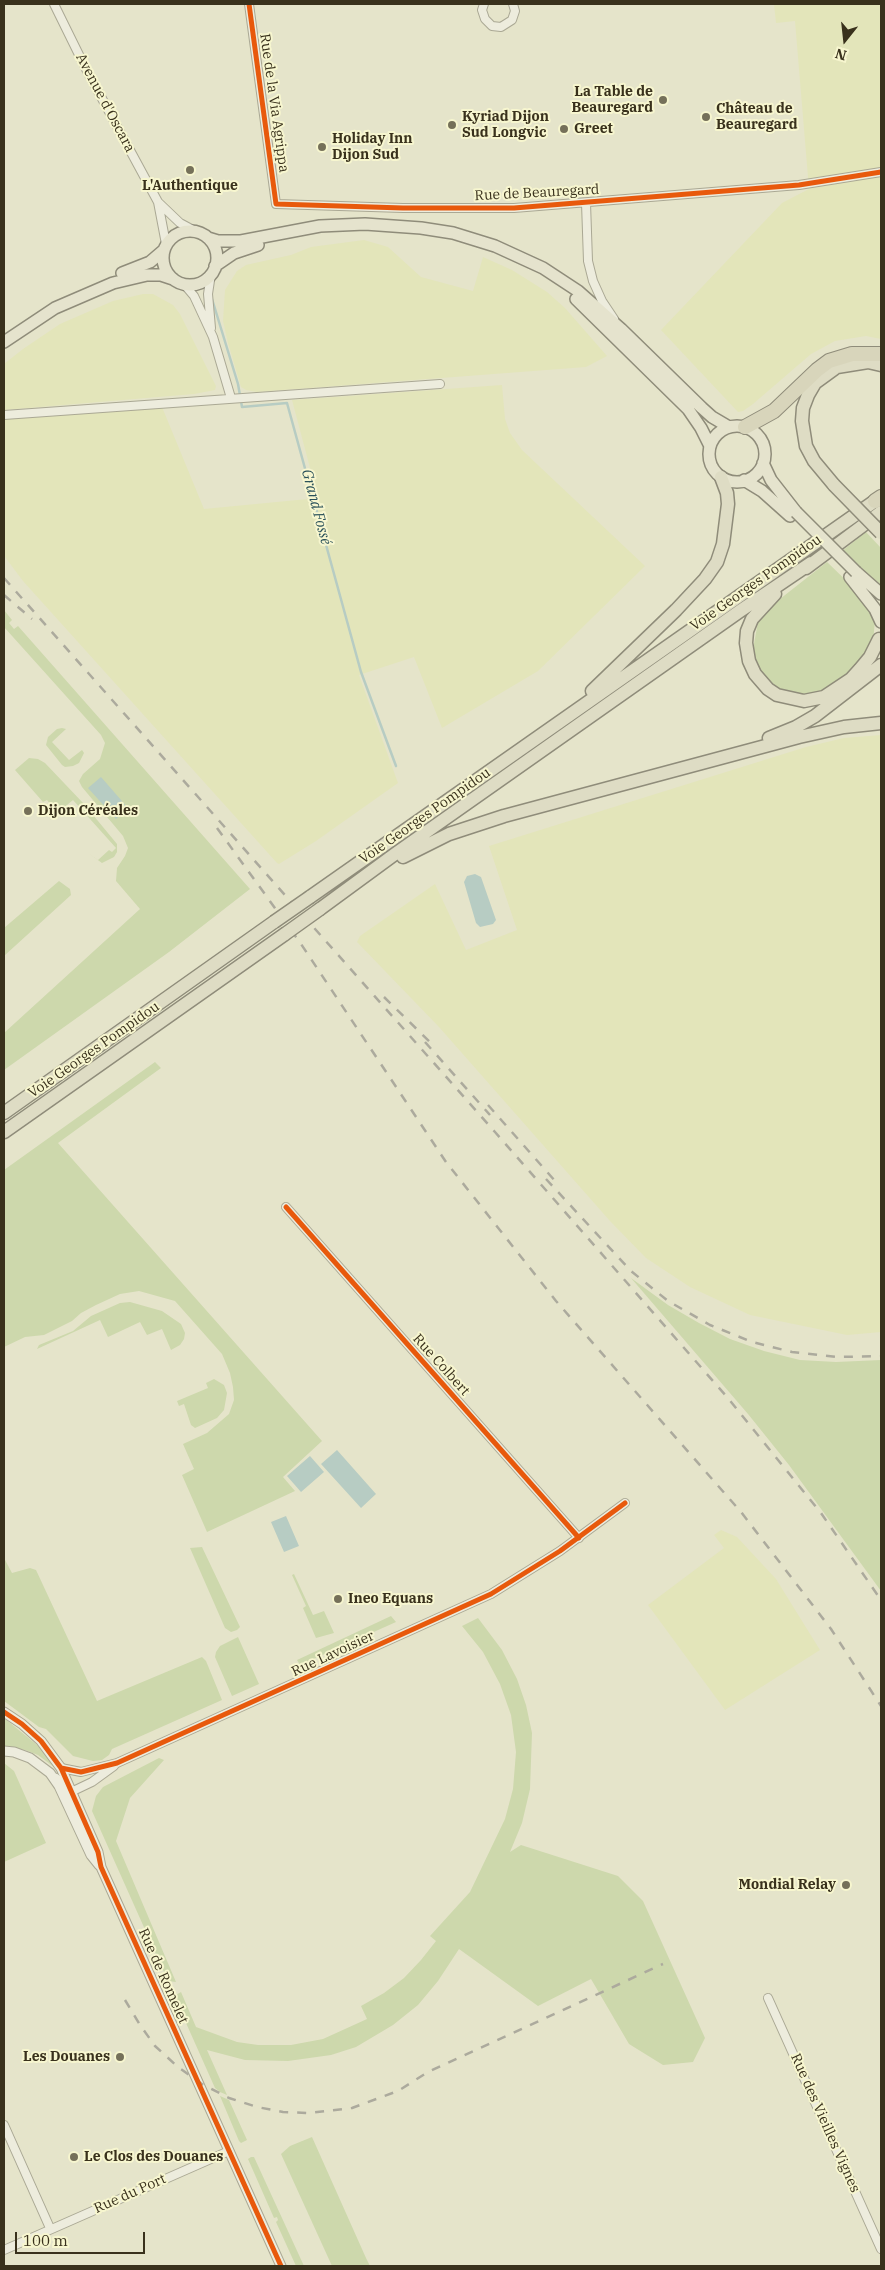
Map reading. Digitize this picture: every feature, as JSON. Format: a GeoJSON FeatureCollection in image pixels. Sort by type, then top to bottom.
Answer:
{"type":"FeatureCollection","features":[{"type":"Feature","properties":{"kind":"highway"},"geometry":{"type":"LineString","coordinates":[[745,427],[774,411],[829,361],[852,354],[881,354]]}},
{"type":"Feature","properties":{"kind":"highway"},"geometry":{"type":"LineString","coordinates":[[881,366],[868,362],[836,367],[816,383],[808,395],[803,408],[802,421],[806,446],[814,461],[881,533]]}},
{"type":"Feature","properties":{"kind":"highway"},"geometry":{"type":"LineString","coordinates":[[557,724],[654,633],[713,568],[723,544],[728,504],[727,493],[721,477]]}},
{"type":"Feature","properties":{"kind":"highway"},"geometry":{"type":"LineString","coordinates":[[880,500],[768,601],[752,619],[747,631],[746,650],[758,679],[768,689],[786,699],[804,701],[824,697],[856,674],[880,643]]}},
{"type":"Feature","properties":{"kind":"highway","name":"Voie Georges Pompidou"},"geometry":{"type":"LineString","coordinates":[[4,1113],[846,520],[880,500]]}},
{"type":"Feature","properties":{"kind":"highway","name":"Voie Georges Pompidou"},"geometry":{"type":"LineString","coordinates":[[4,1132],[339,896],[402,848],[811,563]]}},
{"type":"Feature","properties":{"kind":"highway"},"geometry":{"type":"LineString","coordinates":[[721,758],[809,720],[881,665]]}},
{"type":"Feature","properties":{"kind":"highway"},"geometry":{"type":"LineString","coordinates":[[339,896],[426,844],[472,825],[830,730],[881,724]]}},
{"type":"Feature","properties":{"kind":"main road"},"geometry":{"type":"LineString","coordinates":[[4,342],[25,324],[85,288],[150,262],[178,234],[195,231],[218,241],[241,242],[320,226],[354,224],[405,226],[453,233],[508,251],[543,268],[578,291],[621,329],[702,408],[712,417],[729,427]]}},
{"type":"Feature","properties":{"kind":"main road"},"geometry":{"type":"LineString","coordinates":[[4,335],[68,302],[124,279],[154,274],[178,281],[200,282],[229,256],[253,246],[330,230],[361,229],[421,233],[456,239],[491,250],[535,270],[578,300],[688,409],[702,428],[710,446]]}},
{"type":"Feature","properties":{"kind":"main road"},"geometry":{"type":"LineString","coordinates":[[208,238],[216,252],[213,270]]}},
{"type":"Feature","properties":{"kind":"main road"},"geometry":{"type":"LineString","coordinates":[[165,247],[165,269],[178,281]]}},
{"type":"Feature","properties":{"kind":"main road"},"geometry":{"type":"LineString","coordinates":[[729,427],[745,427],[759,437],[764,454],[763,463],[758,471],[744,480],[736,482],[721,477],[709,460],[710,446],[717,434],[729,427]]}},
{"type":"Feature","properties":{"kind":"main road"},"geometry":{"type":"LineString","coordinates":[[763,463],[771,480],[793,514]]}},
{"type":"Feature","properties":{"kind":"main road"},"geometry":{"type":"LineString","coordinates":[[744,480],[793,514],[853,575],[881,594]]}},
{"type":"Feature","properties":{"kind":"main road"},"geometry":{"type":"LineString","coordinates":[[853,575],[881,622],[880,643]]}},
{"type":"Feature","properties":{"kind":"street","name":"Avenue d'Oscara"},"geometry":{"type":"LineString","coordinates":[[54,4],[86,70],[158,202],[166,234],[165,247]]}},
{"type":"Feature","properties":{"kind":"street","name":"Rue de la Via Agrippa"},"geometry":{"type":"LineString","coordinates":[[249,4],[276,204]]}},
{"type":"Feature","properties":{"kind":"street"},"geometry":{"type":"LineString","coordinates":[[484,4],[482,10],[485,19],[492,26],[501,27],[512,20],[515,11],[513,4]]}},
{"type":"Feature","properties":{"kind":"street","name":"Rue de Beauregard"},"geometry":{"type":"LineString","coordinates":[[276,204],[514,208],[799,185],[881,172]]}},
{"type":"Feature","properties":{"kind":"street","name":"Avenue d'Oscara"},"geometry":{"type":"LineString","coordinates":[[158,202],[184,226],[195,231]]}},
{"type":"Feature","properties":{"kind":"street"},"geometry":{"type":"LineString","coordinates":[[586,202],[588,261],[593,281],[602,302],[621,329]]}},
{"type":"Feature","properties":{"kind":"street"},"geometry":{"type":"LineString","coordinates":[[213,270],[208,299],[213,337]]}},
{"type":"Feature","properties":{"kind":"street"},"geometry":{"type":"LineString","coordinates":[[178,281],[194,296],[213,337],[231,398]]}},
{"type":"Feature","properties":{"kind":"street"},"geometry":{"type":"LineString","coordinates":[[4,415],[440,384]]}},
{"type":"Feature","properties":{"kind":"street","name":"Rue Colbert"},"geometry":{"type":"LineString","coordinates":[[286,1207],[579,1538]]}},
{"type":"Feature","properties":{"kind":"street","name":"Rue Lavoisier"},"geometry":{"type":"LineString","coordinates":[[61,1768],[81,1772],[117,1763],[490,1594],[527,1574],[579,1538],[624,1503]]}},
{"type":"Feature","properties":{"kind":"street","name":"Rue de Romelet"},"geometry":{"type":"LineString","coordinates":[[4,1712],[22,1724],[41,1741],[61,1768],[98,1852],[101,1867],[281,2266]]}},
{"type":"Feature","properties":{"kind":"street","name":"Rue de Romelet"},"geometry":{"type":"LineString","coordinates":[[4,1751],[14,1752],[30,1758],[50,1773],[59,1786],[91,1855],[101,1867]]}},
{"type":"Feature","properties":{"kind":"street","name":"Rue Lavoisier"},"geometry":{"type":"LineString","coordinates":[[72,1792],[92,1782],[117,1763]]}},
{"type":"Feature","properties":{"kind":"street"},"geometry":{"type":"LineString","coordinates":[[50,1773],[72,1792]]}},
{"type":"Feature","properties":{"kind":"street","name":"Rue des Vieilles Vignes"},"geometry":{"type":"LineString","coordinates":[[768,1998],[881,2249]]}},
{"type":"Feature","properties":{"kind":"street"},"geometry":{"type":"LineString","coordinates":[[4,2124],[50,2228]]}},
{"type":"Feature","properties":{"kind":"street","name":"Rue du Port"},"geometry":{"type":"LineString","coordinates":[[4,2250],[50,2228],[229,2151]]}},
{"type":"Feature","properties":{"kind":"green space"},"geometry":{"type":"Polygon","coordinates":[[[774,4],[881,4],[881,339],[866,336],[835,341],[811,354],[753,404],[738,412],[661,330],[782,203],[809,189],[795,21],[776,23],[774,4]]]}},
{"type":"Feature","properties":{"kind":"green space"},"geometry":{"type":"Polygon","coordinates":[[[364,240],[388,247],[421,277],[473,291],[483,257],[512,270],[547,292],[565,308],[607,356],[586,367],[257,392],[241,387],[223,321],[225,290],[237,271],[246,265],[291,255],[311,247],[364,240]]]}},
{"type":"Feature","properties":{"kind":"green space"},"geometry":{"type":"Polygon","coordinates":[[[143,294],[153,294],[173,305],[180,314],[216,386],[215,390],[194,394],[4,410],[4,364],[60,324],[113,301],[143,294]]]}},
{"type":"Feature","properties":{"kind":"green space"},"geometry":{"type":"Polygon","coordinates":[[[502,385],[505,419],[510,433],[522,450],[645,566],[538,671],[442,728],[414,657],[359,675],[398,783],[316,841],[279,864],[23,581],[5,557],[4,419],[162,407],[204,509],[318,498],[292,400],[502,385]]]}},
{"type":"Feature","properties":{"kind":"green space"},"geometry":{"type":"Polygon","coordinates":[[[866,532],[881,548],[881,589],[842,551],[866,532]]]}},
{"type":"Feature","properties":{"kind":"green space"},"geometry":{"type":"Polygon","coordinates":[[[827,562],[858,592],[875,619],[873,644],[853,670],[820,693],[807,695],[782,691],[761,674],[757,664],[753,649],[758,622],[766,610],[827,562]]]}},
{"type":"Feature","properties":{"kind":"green space"},"geometry":{"type":"Polygon","coordinates":[[[4,610],[12,620],[9,623],[14,629],[18,626],[250,889],[169,952],[4,1070],[4,1033],[140,909],[116,881],[117,868],[128,848],[123,836],[79,781],[83,774],[100,759],[105,743],[101,735],[4,627],[4,610]]]}},
{"type":"Feature","properties":{"kind":"green space"},"geometry":{"type":"Polygon","coordinates":[[[57,729],[66,729],[52,742],[69,760],[82,750],[84,753],[79,763],[73,766],[65,767],[62,765],[46,745],[48,737],[57,729]]]}},
{"type":"Feature","properties":{"kind":"green space"},"geometry":{"type":"Polygon","coordinates":[[[881,735],[881,1332],[847,1335],[750,1315],[690,1287],[646,1258],[610,1221],[439,1027],[357,942],[360,936],[435,884],[466,950],[517,930],[489,846],[806,747],[844,738],[881,735]]]}},
{"type":"Feature","properties":{"kind":"green space"},"geometry":{"type":"Polygon","coordinates":[[[29,758],[38,759],[45,763],[84,804],[117,844],[117,852],[114,857],[102,863],[88,853],[98,860],[109,850],[112,852],[116,848],[73,800],[55,815],[49,807],[51,805],[47,800],[43,802],[15,770],[29,758]]]}},
{"type":"Feature","properties":{"kind":"green space"},"geometry":{"type":"Polygon","coordinates":[[[59,881],[70,889],[71,895],[4,956],[4,928],[59,881]]]}},
{"type":"Feature","properties":{"kind":"green space"},"geometry":{"type":"Polygon","coordinates":[[[155,1062],[161,1068],[58,1143],[322,1441],[283,1477],[295,1491],[207,1532],[182,1475],[194,1469],[183,1444],[207,1433],[229,1414],[234,1400],[233,1387],[230,1373],[222,1354],[175,1301],[139,1291],[120,1294],[81,1313],[72,1321],[44,1335],[25,1337],[4,1347],[4,1170],[155,1062]]]}},
{"type":"Feature","properties":{"kind":"green space"},"geometry":{"type":"Polygon","coordinates":[[[631,1278],[668,1305],[699,1323],[730,1339],[764,1351],[800,1360],[836,1362],[881,1360],[881,1591],[789,1465],[748,1414],[631,1278]]]}},
{"type":"Feature","properties":{"kind":"green space"},"geometry":{"type":"Polygon","coordinates":[[[130,1302],[162,1311],[181,1324],[185,1333],[180,1345],[171,1350],[162,1329],[147,1335],[140,1322],[108,1337],[100,1320],[37,1349],[39,1345],[73,1331],[91,1316],[120,1303],[130,1302]]]}},
{"type":"Feature","properties":{"kind":"green space"},"geometry":{"type":"Polygon","coordinates":[[[214,1379],[224,1385],[227,1393],[224,1410],[217,1418],[195,1428],[191,1425],[184,1404],[179,1406],[177,1401],[208,1388],[206,1383],[214,1379]]]}},
{"type":"Feature","properties":{"kind":"green space"},"geometry":{"type":"Polygon","coordinates":[[[721,1530],[737,1537],[776,1579],[820,1650],[725,1710],[648,1605],[724,1548],[714,1535],[721,1530]]]}},
{"type":"Feature","properties":{"kind":"green space"},"geometry":{"type":"Polygon","coordinates":[[[202,1547],[240,1627],[237,1630],[231,1632],[225,1628],[190,1548],[202,1547]]]}},
{"type":"Feature","properties":{"kind":"green space"},"geometry":{"type":"Polygon","coordinates":[[[4,1558],[12,1573],[30,1568],[36,1570],[97,1701],[202,1657],[206,1661],[222,1700],[112,1749],[109,1755],[102,1760],[93,1761],[73,1756],[46,1729],[39,1727],[4,1701],[4,1558]]]}},
{"type":"Feature","properties":{"kind":"green space"},"geometry":{"type":"Polygon","coordinates":[[[294,1574],[313,1615],[324,1611],[334,1633],[316,1638],[303,1608],[306,1606],[292,1575],[294,1574]]]}},
{"type":"Feature","properties":{"kind":"green space"},"geometry":{"type":"Polygon","coordinates":[[[391,1616],[396,1622],[300,1665],[297,1660],[391,1616]]]}},
{"type":"Feature","properties":{"kind":"green space"},"geometry":{"type":"Polygon","coordinates":[[[478,1618],[502,1650],[517,1679],[526,1705],[532,1733],[530,1789],[522,1823],[510,1852],[521,1845],[618,1876],[643,1901],[705,2038],[693,2062],[663,2065],[629,2044],[591,1979],[538,2006],[459,1949],[438,1981],[418,2005],[393,2025],[356,2047],[331,2055],[288,2061],[245,2060],[207,2050],[227,2095],[220,2092],[215,2088],[174,1996],[181,1992],[196,2027],[237,2042],[258,2045],[291,2045],[323,2039],[367,2019],[361,2006],[384,1993],[404,1978],[436,1941],[430,1936],[470,1892],[505,1819],[513,1789],[516,1752],[511,1715],[500,1684],[483,1652],[462,1626],[478,1618]]]}},
{"type":"Feature","properties":{"kind":"green space"},"geometry":{"type":"Polygon","coordinates":[[[238,1637],[259,1684],[232,1696],[215,1657],[220,1646],[238,1637]]]}},
{"type":"Feature","properties":{"kind":"green space"},"geometry":{"type":"Polygon","coordinates":[[[4,1718],[42,1749],[58,1770],[38,1755],[25,1750],[4,1746],[4,1718]]]}},
{"type":"Feature","properties":{"kind":"green space"},"geometry":{"type":"Polygon","coordinates":[[[159,1758],[164,1760],[130,1798],[116,1841],[176,1982],[168,1981],[92,1811],[96,1796],[103,1787],[159,1758]]]}},
{"type":"Feature","properties":{"kind":"green space"},"geometry":{"type":"Polygon","coordinates":[[[4,1763],[14,1771],[46,1843],[4,1862],[4,1763]]]}},
{"type":"Feature","properties":{"kind":"green space"},"geometry":{"type":"Polygon","coordinates":[[[220,2096],[229,2100],[247,2140],[241,2143],[239,2141],[220,2096]]]}},
{"type":"Feature","properties":{"kind":"green space"},"geometry":{"type":"Polygon","coordinates":[[[312,2137],[370,2266],[332,2266],[281,2154],[290,2146],[312,2137]]]}},
{"type":"Feature","properties":{"kind":"green space"},"geometry":{"type":"Polygon","coordinates":[[[254,2157],[304,2266],[296,2266],[276,2222],[278,2220],[277,2217],[274,2218],[248,2159],[254,2157]]]}},
{"type":"Feature","properties":{"kind":"shaded area"},"geometry":{"type":"Polygon","coordinates":[[[101,777],[128,808],[116,819],[88,788],[101,777]]]}},
{"type":"Feature","properties":{"kind":"shaded area"},"geometry":{"type":"Polygon","coordinates":[[[475,874],[481,877],[496,920],[493,924],[480,927],[476,923],[464,882],[467,876],[475,874]]]}},
{"type":"Feature","properties":{"kind":"shaded area"},"geometry":{"type":"Polygon","coordinates":[[[337,1450],[376,1494],[361,1508],[321,1464],[337,1450]]]}},
{"type":"Feature","properties":{"kind":"shaded area"},"geometry":{"type":"Polygon","coordinates":[[[310,1456],[324,1472],[301,1492],[287,1476],[310,1456]]]}},
{"type":"Feature","properties":{"kind":"shaded area"},"geometry":{"type":"Polygon","coordinates":[[[286,1516],[299,1546],[284,1552],[271,1522],[286,1516]]]}},
{"type":"Feature","properties":{"kind":"waterway","name":"Grand Fossé"},"geometry":{"type":"LineString","coordinates":[[212,299],[238,384],[242,407],[287,403],[361,672],[396,766]]}},
{"type":"Feature","properties":{"kind":"railway"},"geometry":{"type":"LineString","coordinates":[[4,578],[727,1397],[821,1513],[881,1600]]}},
{"type":"Feature","properties":{"kind":"railway"},"geometry":{"type":"LineString","coordinates":[[4,595],[32,619]]}},
{"type":"Feature","properties":{"kind":"railway"},"geometry":{"type":"LineString","coordinates":[[217,828],[301,944],[446,1162],[556,1301],[741,1512],[831,1629],[881,1706]]}},
{"type":"Feature","properties":{"kind":"railway"},"geometry":{"type":"LineString","coordinates":[[384,997],[434,1046]]}},
{"type":"Feature","properties":{"kind":"railway"},"geometry":{"type":"LineString","coordinates":[[425,1042],[490,1115]]}},
{"type":"Feature","properties":{"kind":"railway"},"geometry":{"type":"LineString","coordinates":[[488,1105],[556,1182]]}},
{"type":"Feature","properties":{"kind":"railway"},"geometry":{"type":"LineString","coordinates":[[546,1179],[631,1271],[668,1301],[710,1325],[752,1342],[792,1352],[838,1357],[881,1356]]}},
{"type":"Feature","properties":{"kind":"railway"},"geometry":{"type":"LineString","coordinates":[[125,2000],[155,2046],[178,2067],[202,2084],[229,2098],[257,2107],[283,2112],[309,2113],[352,2108],[398,2091],[428,2072],[663,1964]]}},
{"type":"Feature","properties":{"kind":"cycle path"},"geometry":{"type":"LineString","coordinates":[[249,4],[276,204],[403,208],[514,208],[799,185],[881,172]]}},
{"type":"Feature","properties":{"kind":"cycle path"},"geometry":{"type":"LineString","coordinates":[[286,1207],[579,1538]]}},
{"type":"Feature","properties":{"kind":"cycle path"},"geometry":{"type":"LineString","coordinates":[[61,1768],[81,1772],[117,1763],[491,1594],[560,1551],[625,1503]]}},
{"type":"Feature","properties":{"kind":"cycle path"},"geometry":{"type":"LineString","coordinates":[[4,1712],[22,1724],[41,1741],[61,1768],[98,1852],[101,1867],[281,2266]]}},
{"type":"Feature","properties":{"kind":"place","name":"La Table de Beauregard"},"geometry":{"type":"Point","coordinates":[663,100]}},
{"type":"Feature","properties":{"kind":"place","name":"Château de Beauregard"},"geometry":{"type":"Point","coordinates":[706,117]}},
{"type":"Feature","properties":{"kind":"place","name":"Kyriad Dijon Sud Longvic"},"geometry":{"type":"Point","coordinates":[452,125]}},
{"type":"Feature","properties":{"kind":"place","name":"Greet"},"geometry":{"type":"Point","coordinates":[564,129]}},
{"type":"Feature","properties":{"kind":"place","name":"Holiday Inn Dijon Sud"},"geometry":{"type":"Point","coordinates":[322,147]}},
{"type":"Feature","properties":{"kind":"place","name":"L'Authentique"},"geometry":{"type":"Point","coordinates":[190,170]}},
{"type":"Feature","properties":{"kind":"place","name":"Dijon Céréales"},"geometry":{"type":"Point","coordinates":[28,811]}},
{"type":"Feature","properties":{"kind":"place","name":"Ineo Equans"},"geometry":{"type":"Point","coordinates":[338,1599]}},
{"type":"Feature","properties":{"kind":"place","name":"Mondial Relay"},"geometry":{"type":"Point","coordinates":[846,1885]}},
{"type":"Feature","properties":{"kind":"place","name":"Les Douanes"},"geometry":{"type":"Point","coordinates":[120,2057]}},
{"type":"Feature","properties":{"kind":"place","name":"Le Clos des Douanes"},"geometry":{"type":"Point","coordinates":[74,2157]}}]}
